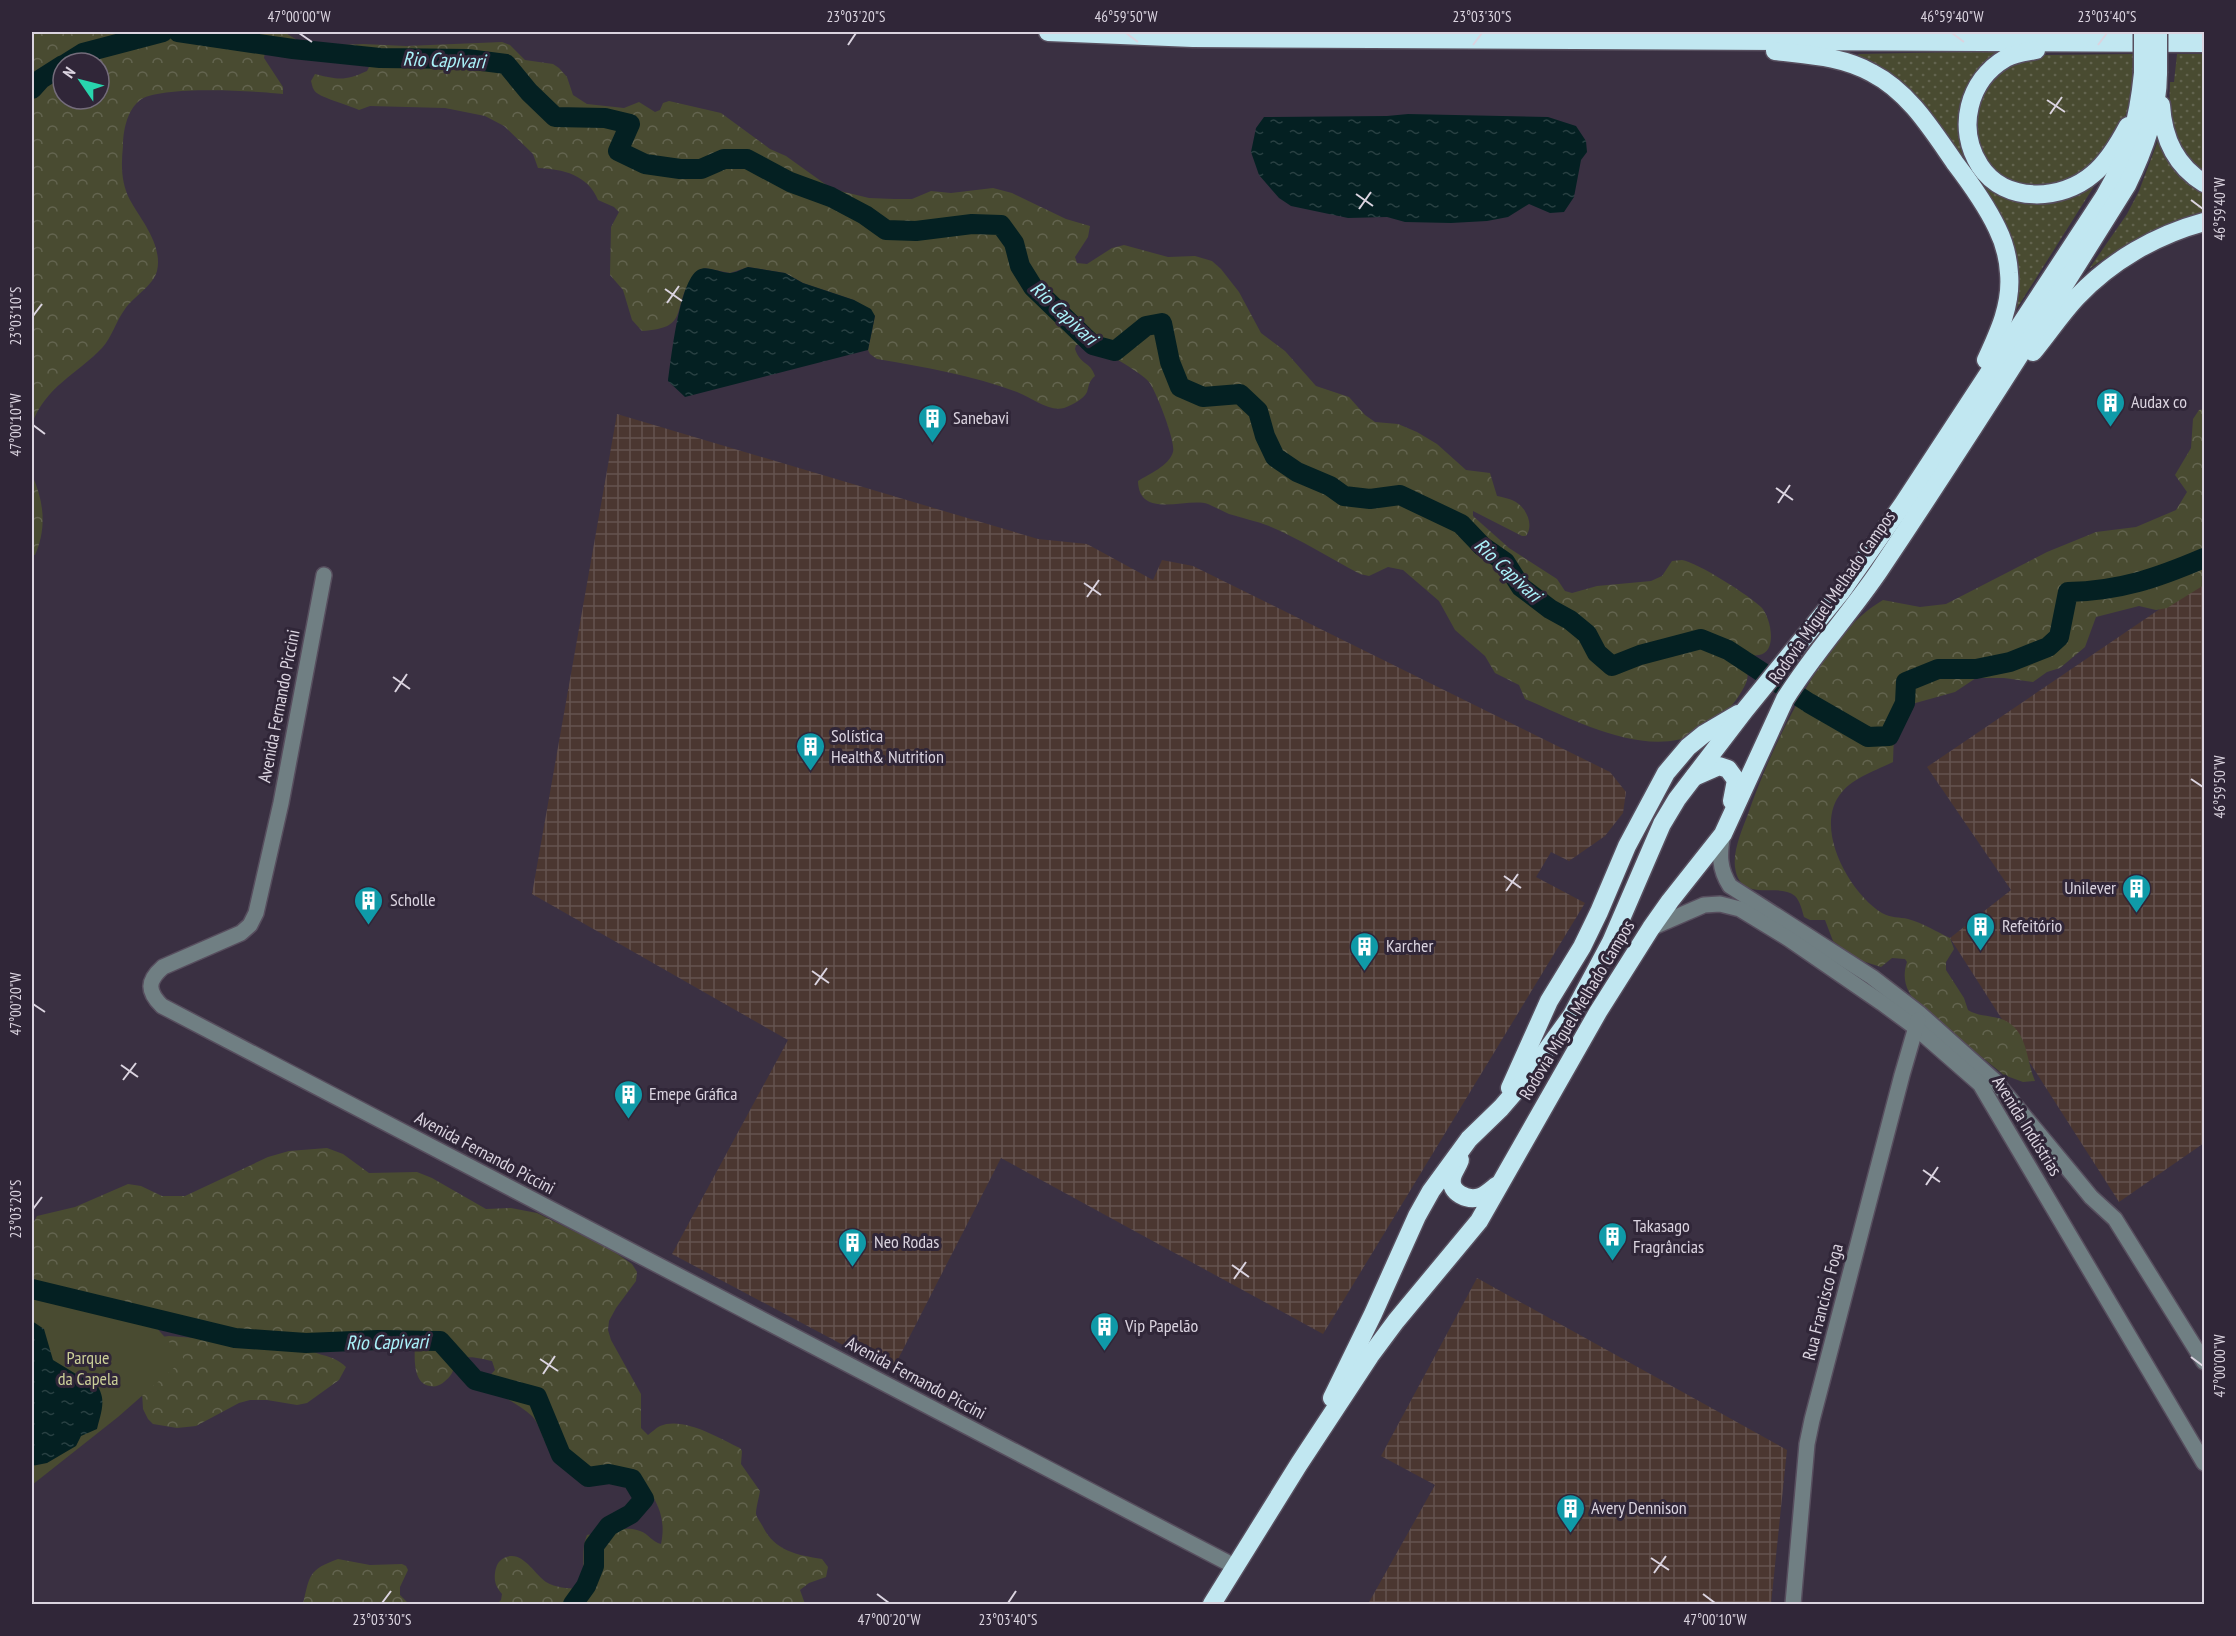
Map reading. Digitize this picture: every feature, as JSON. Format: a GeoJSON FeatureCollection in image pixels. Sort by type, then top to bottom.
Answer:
{"type":"FeatureCollection","features":[{"type":"Feature","properties":{"kind":"highway"},"geometry":{"type":"LineString","coordinates":[[1048,32],[1193,38],[2205,43]]}},
{"type":"Feature","properties":{"kind":"highway"},"geometry":{"type":"LineString","coordinates":[[2143,32],[2164,132],[2186,171],[2205,183]]}},
{"type":"Feature","properties":{"kind":"highway"},"geometry":{"type":"LineString","coordinates":[[2153,79],[2158,32]]}},
{"type":"Feature","properties":{"kind":"highway"},"geometry":{"type":"LineString","coordinates":[[1683,41],[1822,56],[1849,62],[1871,72],[1896,89],[1914,107],[1978,194],[2005,248],[2009,272],[2008,299],[2001,328],[1957,437]]}},
{"type":"Feature","properties":{"kind":"highway"},"geometry":{"type":"LineString","coordinates":[[2103,42],[2019,53],[2007,57],[1986,75],[1972,96],[1968,108],[1967,128],[1980,166],[1992,179],[2010,190],[2026,195],[2054,194],[2076,187],[2094,173],[2109,156],[2140,103]]}},
{"type":"Feature","properties":{"kind":"highway","name":"Rodovia Miguel Melhado Campos"},"geometry":{"type":"LineString","coordinates":[[1212,1605],[1299,1464],[1396,1321],[1479,1221],[1598,1012],[1651,928],[1723,834],[1785,699],[1810,661],[1876,575],[2120,168],[2132,140],[2140,103],[2153,79]]}},
{"type":"Feature","properties":{"kind":"highway","name":"Rodovia Miguel Melhado Campos"},"geometry":{"type":"LineString","coordinates":[[1299,1464],[1373,1314],[1417,1216],[1444,1170],[1469,1139],[1501,1108],[1525,1080],[1572,1015],[1611,942],[1662,824],[1693,778],[1841,592],[1903,504],[1957,437],[2127,185],[2142,153],[2153,79]]}},
{"type":"Feature","properties":{"kind":"highway"},"geometry":{"type":"LineString","coordinates":[[1957,437],[2066,310],[2095,280],[2147,244],[2205,222]]}},
{"type":"Feature","properties":{"kind":"highway"},"geometry":{"type":"LineString","coordinates":[[1501,1108],[1549,1001],[1582,947],[1627,846],[1666,773],[1688,747],[1749,705]]}},
{"type":"Feature","properties":{"kind":"highway"},"geometry":{"type":"LineString","coordinates":[[1693,778],[1719,766],[1728,769],[1734,776],[1736,786],[1723,834]]}},
{"type":"Feature","properties":{"kind":"highway"},"geometry":{"type":"LineString","coordinates":[[1469,1139],[1452,1178],[1454,1188],[1463,1197],[1479,1198],[1500,1183]]}},
{"type":"Feature","properties":{"kind":"highway"},"geometry":{"type":"LineString","coordinates":[[1204,1605],[1223,1586]]}},
{"type":"Feature","properties":{"kind":"street","name":"Avenida Fernando Piccini"},"geometry":{"type":"LineString","coordinates":[[324,575],[281,802],[256,913],[250,925],[240,933],[163,967],[153,976],[150,986],[153,997],[172,1012],[1236,1568]]}},
{"type":"Feature","properties":{"kind":"street","name":"Avenida Indústrias"},"geometry":{"type":"LineString","coordinates":[[1723,834],[1720,860],[1722,874],[1730,886],[1872,977],[1980,1084],[2205,1463]]}},
{"type":"Feature","properties":{"kind":"street","name":"Avenida Indústrias"},"geometry":{"type":"LineString","coordinates":[[1651,928],[1704,905],[1731,905],[1918,1021],[1995,1081],[2091,1197],[2115,1219],[2205,1362]]}},
{"type":"Feature","properties":{"kind":"street","name":"Rua Francisco Foga"},"geometry":{"type":"LineString","coordinates":[[1793,1605],[1812,1420],[1918,1021]]}},
{"type":"Feature","properties":{"kind":"shaded area"},"geometry":{"type":"Polygon","coordinates":[[[617,414],[1038,539],[1087,544],[1153,580],[1162,560],[1193,566],[1610,772],[1626,792],[1623,813],[1605,836],[1569,861],[1551,852],[1536,877],[1585,903],[1323,1334],[1001,1158],[892,1371],[672,1254],[788,1040],[532,894],[617,414]]]}},
{"type":"Feature","properties":{"kind":"shaded area"},"geometry":{"type":"Polygon","coordinates":[[[2204,579],[2204,1143],[2119,1202],[1950,938],[2011,890],[1927,767],[2204,579]]]}},
{"type":"Feature","properties":{"kind":"shaded area"},"geometry":{"type":"Polygon","coordinates":[[[1477,1278],[1787,1450],[1771,1604],[1368,1604],[1435,1485],[1381,1456],[1477,1278]]]}},
{"type":"Feature","properties":{"kind":"green space"},"geometry":{"type":"Polygon","coordinates":[[[32,32],[284,32],[297,40],[319,46],[363,44],[406,46],[502,42],[510,45],[525,60],[553,64],[559,68],[567,77],[573,95],[587,104],[624,108],[639,102],[655,112],[660,110],[663,103],[669,101],[721,113],[770,149],[786,156],[832,189],[869,198],[912,199],[931,191],[951,193],[993,188],[1012,193],[1066,219],[1090,226],[1088,237],[1075,257],[1077,263],[1087,264],[1112,248],[1124,245],[1168,257],[1195,256],[1212,261],[1239,292],[1261,333],[1285,351],[1316,386],[1349,397],[1365,415],[1375,422],[1398,424],[1417,432],[1437,444],[1466,470],[1490,473],[1497,496],[1517,502],[1525,510],[1529,521],[1529,531],[1526,536],[1522,536],[1473,511],[1473,516],[1509,548],[1557,579],[1565,591],[1572,593],[1597,586],[1651,581],[1662,576],[1672,561],[1682,560],[1723,580],[1761,607],[1768,618],[1771,641],[1769,648],[1759,655],[1748,655],[1731,649],[1746,668],[1745,684],[1736,700],[1714,724],[1689,737],[1663,742],[1635,740],[1607,733],[1579,722],[1525,699],[1519,685],[1495,673],[1485,656],[1455,630],[1439,601],[1403,570],[1388,567],[1369,576],[1360,574],[1281,531],[1229,514],[1208,504],[1155,504],[1146,500],[1140,493],[1138,481],[1171,457],[1172,438],[1149,382],[1119,360],[1099,350],[1076,345],[1077,354],[1091,368],[1095,376],[1090,381],[1085,395],[1077,401],[1064,408],[1052,408],[1017,392],[965,376],[877,359],[868,350],[875,316],[854,300],[803,283],[785,273],[748,267],[730,273],[705,268],[690,281],[673,322],[657,329],[642,331],[632,320],[623,290],[610,275],[611,227],[619,212],[614,207],[598,200],[594,191],[574,175],[538,168],[533,154],[504,126],[485,116],[445,108],[370,106],[359,110],[316,93],[313,89],[311,81],[315,74],[336,78],[353,77],[367,71],[371,63],[367,59],[274,50],[265,52],[264,58],[283,87],[283,94],[185,91],[149,96],[135,105],[125,128],[122,174],[127,194],[154,242],[158,261],[157,271],[152,281],[125,309],[102,348],[62,382],[38,411],[32,424],[32,32]]]}},
{"type":"Feature","properties":{"kind":"green space"},"geometry":{"type":"Polygon","coordinates":[[[2007,51],[1978,73],[1970,83],[1960,112],[2001,191],[2098,180],[2012,314],[1990,203],[1860,59],[1858,54],[2007,51]]]}},
{"type":"Feature","properties":{"kind":"green space"},"geometry":{"type":"Polygon","coordinates":[[[2133,54],[2132,88],[2127,112],[2117,134],[2091,168],[2066,184],[2021,186],[1996,174],[1986,162],[1973,135],[1978,95],[2003,68],[2030,57],[2045,55],[2133,54]]]}},
{"type":"Feature","properties":{"kind":"green space"},"geometry":{"type":"Polygon","coordinates":[[[2177,54],[2204,54],[2204,177],[2186,162],[2169,118],[2170,82],[2174,82],[2177,54]]]}},
{"type":"Feature","properties":{"kind":"green space"},"geometry":{"type":"Polygon","coordinates":[[[2160,135],[2204,189],[2204,213],[2144,236],[2089,269],[2127,214],[2139,191],[2160,135]]]}},
{"type":"Feature","properties":{"kind":"green space"},"geometry":{"type":"Polygon","coordinates":[[[2204,409],[2204,585],[2167,608],[2156,610],[2139,606],[2096,617],[2085,647],[2060,668],[2047,672],[2033,682],[2004,678],[1976,678],[1955,692],[1912,704],[1903,714],[1894,732],[1893,762],[1852,783],[1842,792],[1834,806],[1831,822],[1833,840],[1838,858],[1847,875],[1858,890],[1882,913],[1914,921],[1950,938],[1954,949],[1946,962],[1946,970],[1964,998],[1968,1010],[2004,1020],[2018,1031],[2035,1081],[2023,1082],[2004,1075],[1920,1007],[1906,986],[1907,962],[1905,959],[1892,958],[1881,967],[1859,960],[1833,941],[1825,920],[1810,920],[1804,917],[1800,903],[1795,896],[1779,890],[1752,889],[1744,885],[1738,879],[1735,867],[1737,847],[1766,768],[1789,719],[1815,673],[1858,619],[1883,600],[1920,607],[1946,604],[2047,552],[2096,532],[2136,527],[2176,510],[2187,492],[2175,475],[2191,448],[2193,419],[2199,410],[2204,409]]]}},
{"type":"Feature","properties":{"kind":"green space"},"geometry":{"type":"Polygon","coordinates":[[[32,475],[39,495],[42,515],[41,535],[35,555],[32,555],[32,475]]]}},
{"type":"Feature","properties":{"kind":"green space"},"geometry":{"type":"Polygon","coordinates":[[[327,1148],[343,1154],[369,1173],[417,1172],[432,1178],[486,1209],[511,1208],[537,1213],[610,1249],[632,1264],[637,1272],[636,1281],[616,1308],[609,1321],[608,1330],[611,1340],[641,1394],[641,1428],[648,1435],[660,1426],[669,1424],[690,1426],[740,1448],[742,1451],[741,1464],[760,1491],[756,1514],[768,1535],[780,1547],[804,1556],[822,1559],[828,1567],[826,1577],[809,1583],[800,1590],[805,1604],[497,1604],[502,1594],[496,1584],[495,1573],[498,1564],[504,1558],[510,1556],[522,1560],[550,1584],[578,1589],[582,1587],[584,1547],[587,1535],[634,1529],[661,1544],[662,1525],[654,1499],[636,1477],[585,1476],[564,1466],[555,1458],[532,1416],[485,1386],[485,1381],[495,1370],[492,1361],[462,1358],[457,1361],[446,1380],[439,1385],[430,1386],[424,1384],[417,1374],[415,1340],[399,1331],[383,1333],[349,1344],[302,1345],[312,1352],[335,1359],[346,1367],[339,1380],[307,1403],[297,1405],[250,1400],[239,1403],[196,1426],[177,1428],[153,1424],[148,1419],[143,1409],[140,1359],[154,1338],[169,1336],[208,1339],[137,1313],[89,1299],[32,1291],[32,1225],[37,1216],[75,1207],[128,1184],[141,1186],[162,1196],[185,1196],[268,1157],[289,1151],[327,1148]]]}},
{"type":"Feature","properties":{"kind":"green space","name":"Parque da Capela"},"geometry":{"type":"Polygon","coordinates":[[[32,1299],[155,1326],[184,1359],[118,1417],[32,1485],[32,1299]]]}},
{"type":"Feature","properties":{"kind":"green space"},"geometry":{"type":"Polygon","coordinates":[[[338,1559],[370,1565],[402,1564],[406,1566],[408,1570],[400,1587],[400,1595],[409,1604],[303,1604],[312,1575],[316,1570],[338,1559]]]}},
{"type":"Feature","properties":{"kind":"water"},"geometry":{"type":"Polygon","coordinates":[[[1408,114],[1548,117],[1576,126],[1586,141],[1587,152],[1581,160],[1574,197],[1564,212],[1550,213],[1529,204],[1508,217],[1487,221],[1451,223],[1405,222],[1387,217],[1348,218],[1291,206],[1279,198],[1259,175],[1251,152],[1256,128],[1264,117],[1408,114]]]}},
{"type":"Feature","properties":{"kind":"water"},"geometry":{"type":"Polygon","coordinates":[[[748,267],[785,273],[803,283],[854,300],[871,309],[875,316],[868,350],[685,397],[668,381],[677,322],[691,277],[702,269],[730,273],[748,267]]]}},
{"type":"Feature","properties":{"kind":"water"},"geometry":{"type":"Polygon","coordinates":[[[32,1321],[44,1329],[53,1360],[76,1374],[89,1374],[99,1388],[102,1406],[97,1429],[81,1436],[76,1446],[47,1463],[32,1466],[32,1321]]]}},
{"type":"Feature","properties":{"kind":"waterway","name":"Rio Capivari"},"geometry":{"type":"LineString","coordinates":[[91,51],[163,32]]}},
{"type":"Feature","properties":{"kind":"waterway","name":"Rio Capivari"},"geometry":{"type":"LineString","coordinates":[[178,32],[293,49],[380,58],[467,59],[506,64],[529,92],[555,117],[605,118],[630,124],[618,151],[645,164],[680,169],[701,169],[724,159],[747,159],[790,182],[831,197],[865,215],[886,230],[916,231],[972,224],[1001,225],[1014,243],[1020,266],[1033,287],[1093,345],[1115,351],[1146,326],[1162,323],[1170,362],[1180,387],[1203,397],[1240,394],[1258,411],[1265,436],[1275,457],[1297,472],[1330,486],[1344,496],[1370,499],[1400,495],[1461,524],[1482,546],[1505,562],[1521,587],[1587,634],[1597,653],[1612,666],[1640,655],[1701,639],[1728,650],[1809,703],[1868,737],[1889,736],[1905,703],[1906,682],[1938,669],[1976,669],[2010,662],[2048,647],[2059,637],[2068,592],[2105,589],[2138,582],[2204,558]]}},
{"type":"Feature","properties":{"kind":"waterway","name":"Rio Capivari"},"geometry":{"type":"LineString","coordinates":[[32,89],[51,73]]}},
{"type":"Feature","properties":{"kind":"waterway","name":"Rio Capivari"},"geometry":{"type":"LineString","coordinates":[[32,1289],[235,1338],[306,1343],[378,1340],[440,1341],[475,1380],[537,1397],[561,1455],[588,1477],[609,1474],[632,1479],[644,1499],[631,1514],[609,1526],[594,1546],[594,1566],[586,1586],[573,1604]]}},
{"type":"Feature","properties":{"kind":"place","name":"Audax co"},"geometry":{"type":"Point","coordinates":[2110,428]}},
{"type":"Feature","properties":{"kind":"place","name":"Sanebavi"},"geometry":{"type":"Point","coordinates":[932,444]}},
{"type":"Feature","properties":{"kind":"place","name":"Solística Health& Nutrition"},"geometry":{"type":"Point","coordinates":[810,772]}},
{"type":"Feature","properties":{"kind":"place","name":"Unilever"},"geometry":{"type":"Point","coordinates":[2137,914]}},
{"type":"Feature","properties":{"kind":"place","name":"Scholle"},"geometry":{"type":"Point","coordinates":[369,926]}},
{"type":"Feature","properties":{"kind":"place","name":"Refeitório"},"geometry":{"type":"Point","coordinates":[1981,952]}},
{"type":"Feature","properties":{"kind":"place","name":"Karcher"},"geometry":{"type":"Point","coordinates":[1365,972]}},
{"type":"Feature","properties":{"kind":"place","name":"Emepe Gráfica"},"geometry":{"type":"Point","coordinates":[628,1120]}},
{"type":"Feature","properties":{"kind":"place","name":"Takasago Fragrâncias"},"geometry":{"type":"Point","coordinates":[1612,1262]}},
{"type":"Feature","properties":{"kind":"place","name":"Neo Rodas"},"geometry":{"type":"Point","coordinates":[853,1268]}},
{"type":"Feature","properties":{"kind":"place","name":"Vip Papelão"},"geometry":{"type":"Point","coordinates":[1104,1352]}},
{"type":"Feature","properties":{"kind":"place","name":"Avery Dennison"},"geometry":{"type":"Point","coordinates":[1570,1534]}}]}
